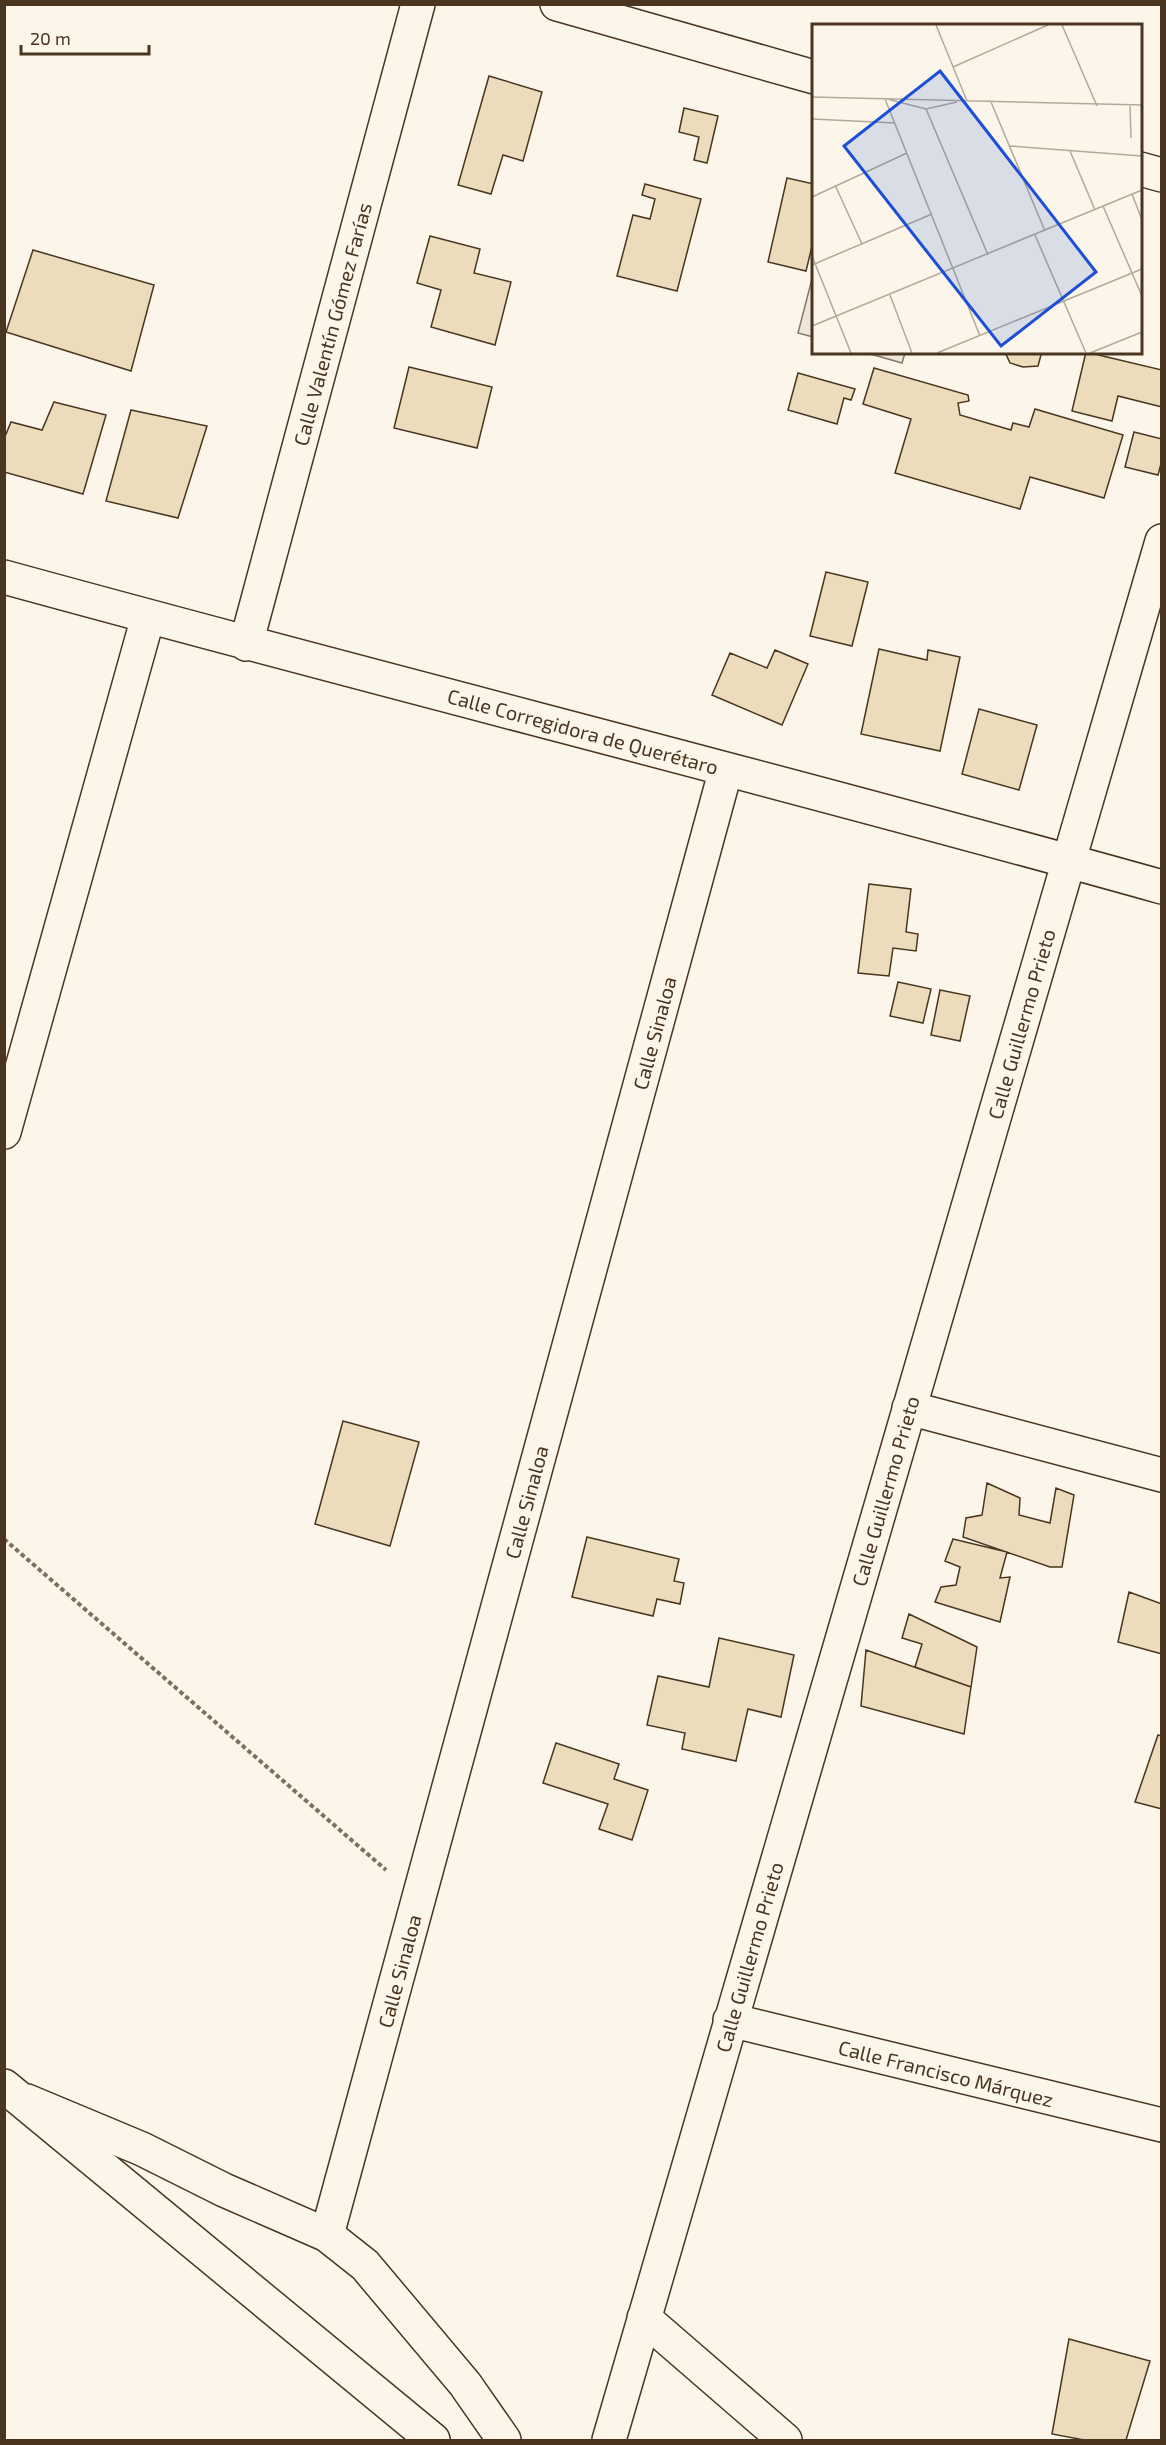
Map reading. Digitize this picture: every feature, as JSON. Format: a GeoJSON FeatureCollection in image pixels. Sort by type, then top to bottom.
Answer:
{"type":"FeatureCollection","features":[{"type":"Feature","properties":{"kind":"street","name":"Calle Valentín Gómez Farías"},"geometry":{"type":"LineString","coordinates":[[246,644],[418,4]]}},
{"type":"Feature","properties":{"kind":"street"},"geometry":{"type":"LineString","coordinates":[[557,4],[812,77]]}},
{"type":"Feature","properties":{"kind":"street"},"geometry":{"type":"LineString","coordinates":[[1142,169],[1161,174]]}},
{"type":"Feature","properties":{"kind":"street","name":"Calle Guillermo Prieto"},"geometry":{"type":"LineString","coordinates":[[609,2440],[1161,541]]}},
{"type":"Feature","properties":{"kind":"street","name":"Calle Corregidora de Querétaro"},"geometry":{"type":"LineString","coordinates":[[4,578],[1161,887]]}},
{"type":"Feature","properties":{"kind":"street"},"geometry":{"type":"LineString","coordinates":[[4,1132],[148,617]]}},
{"type":"Feature","properties":{"kind":"street","name":"Calle Sinaloa"},"geometry":{"type":"LineString","coordinates":[[327,2235],[726,769]]}},
{"type":"Feature","properties":{"kind":"street"},"geometry":{"type":"LineString","coordinates":[[909,1408],[1161,1475]]}},
{"type":"Feature","properties":{"kind":"street","name":"Calle Francisco Márquez"},"geometry":{"type":"LineString","coordinates":[[730,2020],[1161,2125]]}},
{"type":"Feature","properties":{"kind":"street"},"geometry":{"type":"LineString","coordinates":[[12,2092],[142,2149],[224,2190],[327,2235],[365,2265],[465,2384],[504,2440]]}},
{"type":"Feature","properties":{"kind":"street"},"geometry":{"type":"LineString","coordinates":[[12,2092],[432,2440]]}},
{"type":"Feature","properties":{"kind":"street"},"geometry":{"type":"LineString","coordinates":[[644,2318],[785,2440]]}},
{"type":"Feature","properties":{"kind":"path"},"geometry":{"type":"LineString","coordinates":[[4,1539],[418,1898]]}},
{"type":"Feature","properties":{"kind":"shaded area"},"geometry":{"type":"Polygon","coordinates":[[[812,279],[812,337],[798,333],[812,279]]]}},
{"type":"Feature","properties":{"kind":"shaded area"},"geometry":{"type":"Polygon","coordinates":[[[870,354],[905,354],[902,363],[870,354]]]}},
{"type":"Feature","properties":{"kind":"building"},"geometry":{"type":"Polygon","coordinates":[[[489,76],[542,92],[523,161],[503,155],[491,194],[458,185],[489,76]]]}},
{"type":"Feature","properties":{"kind":"building"},"geometry":{"type":"Polygon","coordinates":[[[684,108],[718,116],[707,163],[694,160],[699,137],[679,132],[684,108]]]}},
{"type":"Feature","properties":{"kind":"building"},"geometry":{"type":"Polygon","coordinates":[[[787,178],[812,184],[812,246],[806,271],[768,262],[787,178]]]}},
{"type":"Feature","properties":{"kind":"building"},"geometry":{"type":"Polygon","coordinates":[[[645,184],[701,199],[677,291],[617,276],[633,215],[650,219],[655,199],[642,195],[645,184]]]}},
{"type":"Feature","properties":{"kind":"building"},"geometry":{"type":"Polygon","coordinates":[[[430,236],[480,249],[474,273],[511,282],[495,345],[431,327],[441,290],[417,283],[430,236]]]}},
{"type":"Feature","properties":{"kind":"building"},"geometry":{"type":"Polygon","coordinates":[[[33,250],[154,285],[131,371],[6,332],[33,250]]]}},
{"type":"Feature","properties":{"kind":"building"},"geometry":{"type":"Polygon","coordinates":[[[1006,354],[1041,354],[1038,366],[1023,367],[1010,363],[1006,354]]]}},
{"type":"Feature","properties":{"kind":"building"},"geometry":{"type":"Polygon","coordinates":[[[1086,354],[1094,354],[1162,370],[1162,407],[1118,396],[1112,421],[1072,411],[1086,354]]]}},
{"type":"Feature","properties":{"kind":"building"},"geometry":{"type":"Polygon","coordinates":[[[409,367],[492,387],[477,448],[394,428],[409,367]]]}},
{"type":"Feature","properties":{"kind":"building"},"geometry":{"type":"Polygon","coordinates":[[[874,368],[968,395],[969,401],[958,403],[960,415],[1011,430],[1013,423],[1029,427],[1035,409],[1123,435],[1104,498],[1030,477],[1020,509],[895,473],[911,419],[863,404],[874,368]]]}},
{"type":"Feature","properties":{"kind":"building"},"geometry":{"type":"Polygon","coordinates":[[[798,373],[855,389],[851,400],[844,398],[837,424],[788,410],[798,373]]]}},
{"type":"Feature","properties":{"kind":"building"},"geometry":{"type":"Polygon","coordinates":[[[54,402],[106,415],[83,494],[4,472],[4,439],[11,422],[42,430],[54,402]]]}},
{"type":"Feature","properties":{"kind":"building"},"geometry":{"type":"Polygon","coordinates":[[[131,410],[207,426],[178,518],[106,501],[131,410]]]}},
{"type":"Feature","properties":{"kind":"building"},"geometry":{"type":"Polygon","coordinates":[[[1134,432],[1162,439],[1162,460],[1158,475],[1125,467],[1134,432]]]}},
{"type":"Feature","properties":{"kind":"building"},"geometry":{"type":"Polygon","coordinates":[[[826,572],[868,582],[852,646],[810,636],[826,572]]]}},
{"type":"Feature","properties":{"kind":"building"},"geometry":{"type":"Polygon","coordinates":[[[879,649],[927,660],[928,650],[960,657],[940,751],[861,734],[879,649]]]}},
{"type":"Feature","properties":{"kind":"building"},"geometry":{"type":"Polygon","coordinates":[[[775,650],[808,664],[782,725],[712,695],[730,653],[767,668],[775,650]]]}},
{"type":"Feature","properties":{"kind":"building"},"geometry":{"type":"Polygon","coordinates":[[[979,709],[1037,725],[1019,790],[962,774],[979,709]]]}},
{"type":"Feature","properties":{"kind":"building"},"geometry":{"type":"Polygon","coordinates":[[[869,884],[911,889],[906,932],[918,934],[916,951],[893,948],[889,976],[858,973],[869,884]]]}},
{"type":"Feature","properties":{"kind":"building"},"geometry":{"type":"Polygon","coordinates":[[[898,982],[931,989],[923,1023],[890,1016],[898,982]]]}},
{"type":"Feature","properties":{"kind":"building"},"geometry":{"type":"Polygon","coordinates":[[[940,990],[970,996],[960,1041],[931,1035],[940,990]]]}},
{"type":"Feature","properties":{"kind":"building"},"geometry":{"type":"Polygon","coordinates":[[[343,1421],[419,1442],[390,1546],[315,1524],[343,1421]]]}},
{"type":"Feature","properties":{"kind":"building"},"geometry":{"type":"Polygon","coordinates":[[[987,1483],[1020,1498],[1019,1515],[1050,1523],[1056,1488],[1074,1495],[1062,1567],[1050,1567],[963,1537],[966,1518],[982,1515],[987,1483]]]}},
{"type":"Feature","properties":{"kind":"building"},"geometry":{"type":"Polygon","coordinates":[[[587,1537],[679,1559],[674,1581],[684,1583],[680,1604],[657,1599],[653,1616],[572,1597],[587,1537]]]}},
{"type":"Feature","properties":{"kind":"building"},"geometry":{"type":"Polygon","coordinates":[[[953,1539],[1007,1552],[1000,1578],[1010,1577],[1000,1622],[935,1602],[941,1587],[956,1585],[960,1567],[945,1561],[953,1539]]]}},
{"type":"Feature","properties":{"kind":"building"},"geometry":{"type":"Polygon","coordinates":[[[1129,1592],[1162,1604],[1162,1654],[1118,1642],[1129,1592]]]}},
{"type":"Feature","properties":{"kind":"building"},"geometry":{"type":"Polygon","coordinates":[[[909,1614],[977,1647],[971,1687],[915,1667],[922,1644],[902,1638],[909,1614]]]}},
{"type":"Feature","properties":{"kind":"building"},"geometry":{"type":"Polygon","coordinates":[[[719,1638],[794,1655],[781,1717],[748,1709],[736,1761],[682,1749],[685,1733],[647,1725],[658,1676],[709,1687],[719,1638]]]}},
{"type":"Feature","properties":{"kind":"building"},"geometry":{"type":"Polygon","coordinates":[[[866,1650],[971,1687],[964,1734],[861,1706],[866,1650]]]}},
{"type":"Feature","properties":{"kind":"building"},"geometry":{"type":"Polygon","coordinates":[[[1158,1735],[1162,1736],[1162,1809],[1135,1802],[1158,1735]]]}},
{"type":"Feature","properties":{"kind":"building"},"geometry":{"type":"Polygon","coordinates":[[[556,1743],[619,1764],[614,1779],[648,1790],[632,1840],[599,1829],[608,1804],[543,1783],[556,1743]]]}},
{"type":"Feature","properties":{"kind":"building"},"geometry":{"type":"Polygon","coordinates":[[[1069,2339],[1150,2361],[1126,2440],[1084,2440],[1052,2434],[1069,2339]]]}}]}
